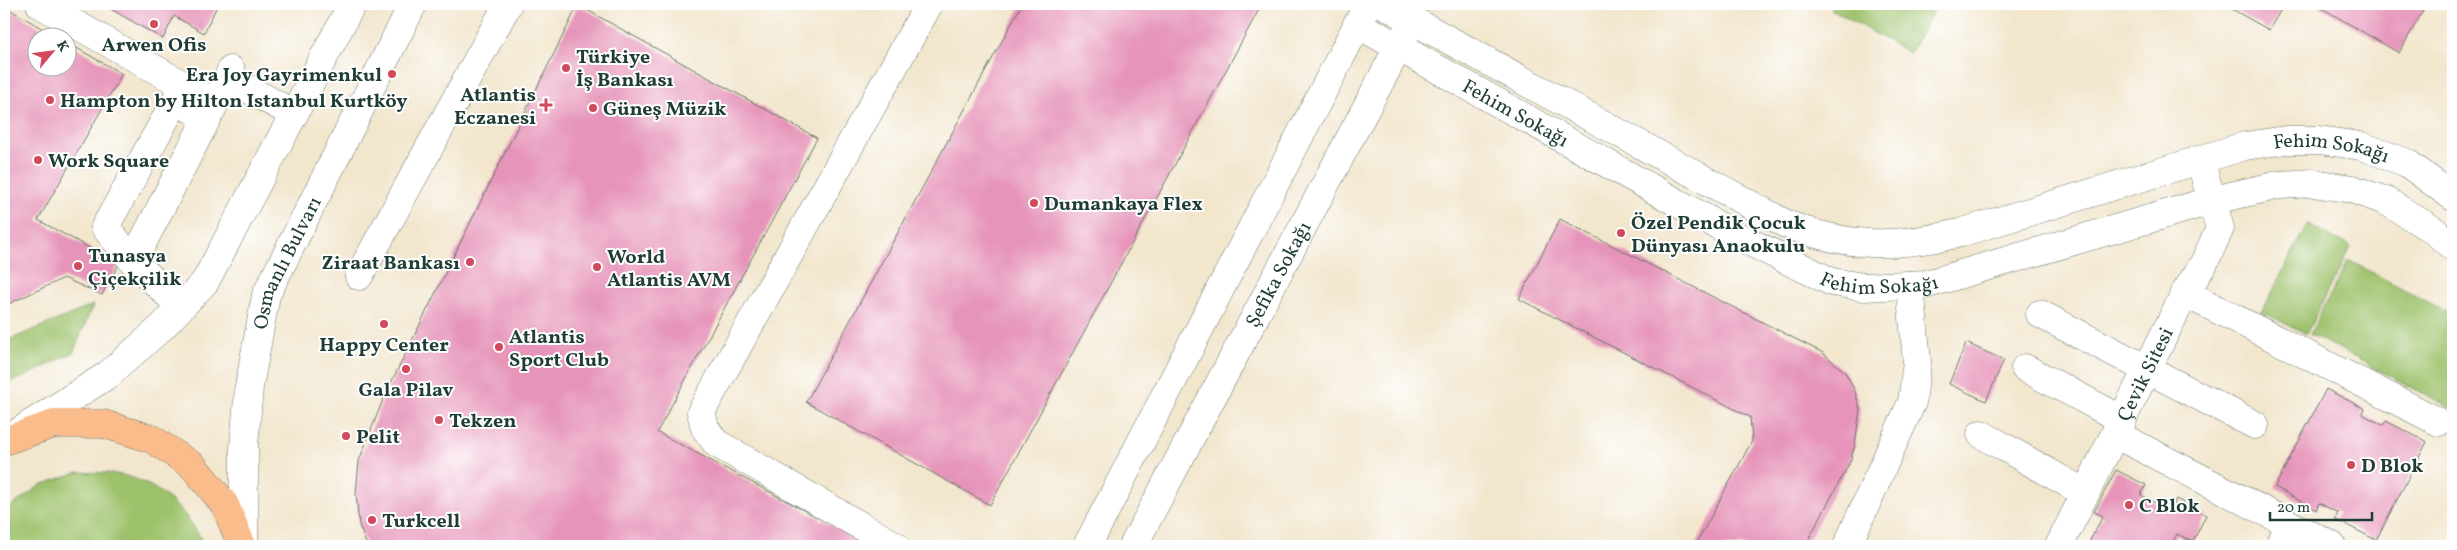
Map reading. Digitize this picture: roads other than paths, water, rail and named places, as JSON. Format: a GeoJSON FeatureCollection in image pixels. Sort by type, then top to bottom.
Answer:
{"type":"FeatureCollection","features":[{"type":"Feature","properties":{"kind":"main road"},"geometry":{"type":"LineString","coordinates":[[5,440],[54,424],[104,424],[152,439],[193,466],[225,505],[243,546]]}},
{"type":"Feature","properties":{"kind":"street"},"geometry":{"type":"LineString","coordinates":[[40,4],[211,110]]}},
{"type":"Feature","properties":{"kind":"street"},"geometry":{"type":"LineString","coordinates":[[5,440],[109,374],[205,282],[352,4]]}},
{"type":"Feature","properties":{"kind":"street","name":"Osmanlı Bulvarı"},"geometry":{"type":"LineString","coordinates":[[243,546],[244,446],[249,387],[266,295],[413,4]]}},
{"type":"Feature","properties":{"kind":"street"},"geometry":{"type":"LineString","coordinates":[[359,276],[508,4]]}},
{"type":"Feature","properties":{"kind":"street"},"geometry":{"type":"LineString","coordinates":[[896,546],[716,443],[705,428],[701,412],[929,4]]}},
{"type":"Feature","properties":{"kind":"street","name":"Fehim Sokağı"},"geometry":{"type":"LineString","coordinates":[[1383,4],[1417,12],[1786,224],[1818,236],[1850,242],[1898,244],[1923,242],[1950,236],[2245,146],[2286,140],[2319,140],[2361,146],[2407,163],[2453,197]]}},
{"type":"Feature","properties":{"kind":"street","name":"Şefika Sokağı"},"geometry":{"type":"LineString","coordinates":[[1133,546],[1417,12]]}},
{"type":"Feature","properties":{"kind":"street"},"geometry":{"type":"LineString","coordinates":[[1087,546],[1362,14]]}},
{"type":"Feature","properties":{"kind":"street","name":"Fehim Sokağı"},"geometry":{"type":"LineString","coordinates":[[1362,14],[1398,48],[1738,236],[1832,282],[1864,288],[1927,284],[2214,200],[2278,185],[2313,183],[2352,189],[2386,202],[2433,230],[2453,247]]}},
{"type":"Feature","properties":{"kind":"street"},"geometry":{"type":"LineString","coordinates":[[133,261],[229,74],[294,114]]}},
{"type":"Feature","properties":{"kind":"street"},"geometry":{"type":"LineString","coordinates":[[181,307],[133,261],[104,227],[176,100],[211,110]]}},
{"type":"Feature","properties":{"kind":"street"},"geometry":{"type":"LineString","coordinates":[[2200,160],[2214,200]]}},
{"type":"Feature","properties":{"kind":"street","name":"Çevik Sitesi"},"geometry":{"type":"LineString","coordinates":[[2059,546],[2185,293],[2204,263],[2220,228],[2214,200]]}},
{"type":"Feature","properties":{"kind":"street"},"geometry":{"type":"LineString","coordinates":[[1847,546],[1912,402],[1918,362],[1910,285]]}},
{"type":"Feature","properties":{"kind":"street"},"geometry":{"type":"LineString","coordinates":[[2185,293],[2439,422]]}},
{"type":"Feature","properties":{"kind":"street"},"geometry":{"type":"LineString","coordinates":[[2040,314],[2148,368],[2254,425]]}},
{"type":"Feature","properties":{"kind":"street"},"geometry":{"type":"LineString","coordinates":[[2024,368],[2119,427],[2284,535],[2332,546]]}},
{"type":"Feature","properties":{"kind":"street"},"geometry":{"type":"LineString","coordinates":[[1981,434],[2085,493]]}},
{"type":"Feature","properties":{"kind":"place","name":"Arwen Ofis"},"geometry":{"type":"Point","coordinates":[154,24]}},
{"type":"Feature","properties":{"kind":"place","name":"Türkiye İş Bankası"},"geometry":{"type":"Point","coordinates":[566,68]}},
{"type":"Feature","properties":{"kind":"place","name":"Era Joy Gayrimenkul"},"geometry":{"type":"Point","coordinates":[392,74]}},
{"type":"Feature","properties":{"kind":"place","name":"Hampton by Hilton Istanbul Kurtköy"},"geometry":{"type":"Point","coordinates":[50,100]}},
{"type":"Feature","properties":{"kind":"place","name":"Atlantis Eczanesi"},"geometry":{"type":"Point","coordinates":[546,105]}},
{"type":"Feature","properties":{"kind":"place","name":"Güneş Müzik"},"geometry":{"type":"Point","coordinates":[593,108]}},
{"type":"Feature","properties":{"kind":"place","name":"Work Square"},"geometry":{"type":"Point","coordinates":[38,160]}},
{"type":"Feature","properties":{"kind":"place","name":"Dumankaya Flex"},"geometry":{"type":"Point","coordinates":[1034,203]}},
{"type":"Feature","properties":{"kind":"place","name":"Özel Pendik Çocuk Dünyası Anaokulu"},"geometry":{"type":"Point","coordinates":[1621,233]}},
{"type":"Feature","properties":{"kind":"place","name":"Ziraat Bankası"},"geometry":{"type":"Point","coordinates":[470,262]}},
{"type":"Feature","properties":{"kind":"place","name":"Tunasya Çiçekçilik"},"geometry":{"type":"Point","coordinates":[78,266]}},
{"type":"Feature","properties":{"kind":"place","name":"World Atlantis AVM"},"geometry":{"type":"Point","coordinates":[597,267]}},
{"type":"Feature","properties":{"kind":"place","name":"Happy Center"},"geometry":{"type":"Point","coordinates":[384,324]}},
{"type":"Feature","properties":{"kind":"place","name":"Atlantis Sport Club"},"geometry":{"type":"Point","coordinates":[499,347]}},
{"type":"Feature","properties":{"kind":"place","name":"Gala Pilav"},"geometry":{"type":"Point","coordinates":[406,369]}},
{"type":"Feature","properties":{"kind":"place","name":"Tekzen"},"geometry":{"type":"Point","coordinates":[439,420]}},
{"type":"Feature","properties":{"kind":"place","name":"Pelit"},"geometry":{"type":"Point","coordinates":[346,436]}},
{"type":"Feature","properties":{"kind":"place","name":"D Blok"},"geometry":{"type":"Point","coordinates":[2351,465]}},
{"type":"Feature","properties":{"kind":"place","name":"C Blok"},"geometry":{"type":"Point","coordinates":[2129,505]}},
{"type":"Feature","properties":{"kind":"place","name":"Turkcell"},"geometry":{"type":"Point","coordinates":[372,520]}}]}
